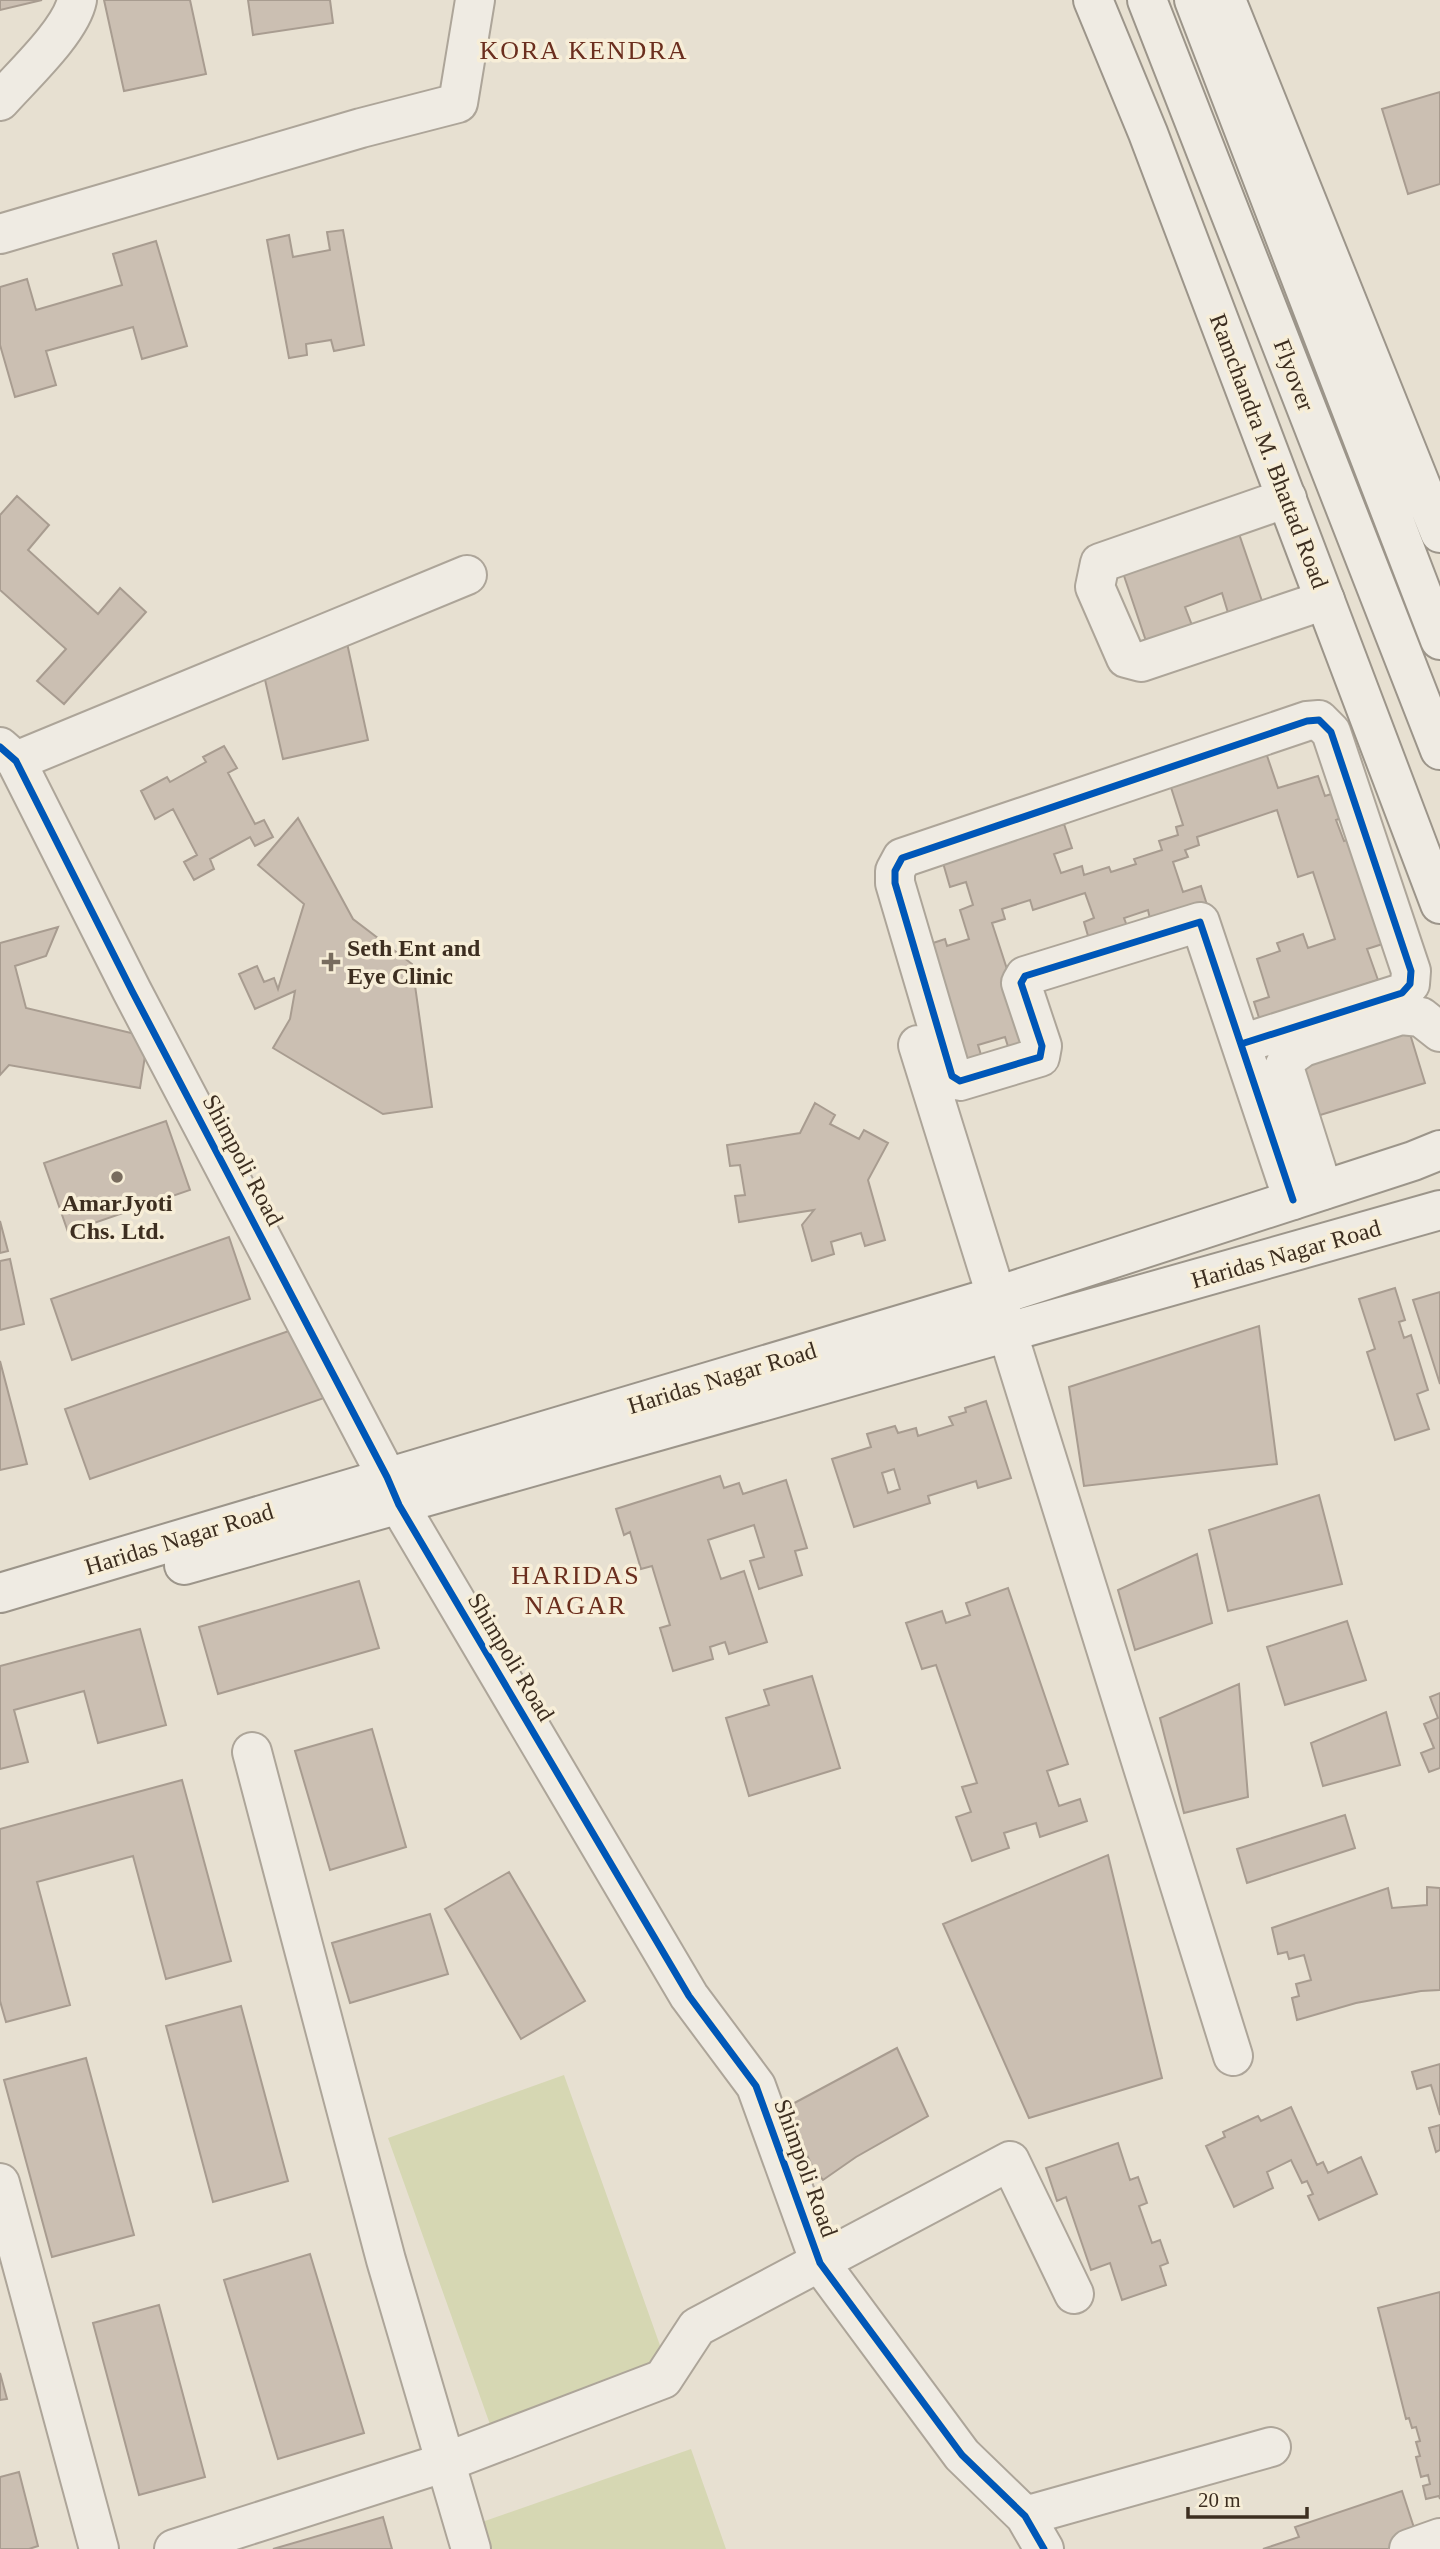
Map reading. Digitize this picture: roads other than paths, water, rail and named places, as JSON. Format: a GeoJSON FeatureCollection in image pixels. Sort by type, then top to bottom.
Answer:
{"type":"FeatureCollection","features":[{"type":"Feature","properties":{"kind":"street"},"geometry":{"type":"LineString","coordinates":[[0,101],[65,28],[78,0]]}},
{"type":"Feature","properties":{"kind":"street"},"geometry":{"type":"LineString","coordinates":[[0,234],[361,128],[458,103],[475,0]]}},
{"type":"Feature","properties":{"kind":"street","name":"Ramchandra M. Bhattad Road"},"geometry":{"type":"LineString","coordinates":[[1093,0],[1148,133],[1440,904]]}},
{"type":"Feature","properties":{"kind":"street","name":"Flyover"},"geometry":{"type":"LineString","coordinates":[[1147,0],[1440,750]]}},
{"type":"Feature","properties":{"kind":"street","name":"Flyover"},"geometry":{"type":"LineString","coordinates":[[1194,0],[1440,640]]}},
{"type":"Feature","properties":{"kind":"street"},"geometry":{"type":"LineString","coordinates":[[1226,0],[1440,533]]}},
{"type":"Feature","properties":{"kind":"street"},"geometry":{"type":"LineString","coordinates":[[1287,498],[1101,564],[1095,587],[1126,658],[1141,662],[1325,600]]}},
{"type":"Feature","properties":{"kind":"street"},"geometry":{"type":"LineString","coordinates":[[8,754],[467,575]]}},
{"type":"Feature","properties":{"kind":"street"},"geometry":{"type":"LineString","coordinates":[[1241,1044],[1402,993],[1410,984],[1410,971],[1331,732],[1319,720],[1307,721],[902,858],[895,871],[895,883],[952,1076],[960,1082],[1040,1057],[1042,1046],[1021,983],[1025,976],[1200,922],[1241,1044],[1308,1196]]}},
{"type":"Feature","properties":{"kind":"street","name":"Shimpoli Road"},"geometry":{"type":"LineString","coordinates":[[8,754],[393,1491],[689,1996],[756,2087],[820,2263],[962,2455],[1026,2516],[1044,2549]]}},
{"type":"Feature","properties":{"kind":"street"},"geometry":{"type":"LineString","coordinates":[[893,969],[1233,2056]]}},
{"type":"Feature","properties":{"kind":"street"},"geometry":{"type":"LineString","coordinates":[[1308,1196],[1284,1067],[1289,1057],[1303,1047],[1401,1015],[1421,1017],[1440,1032]]}},
{"type":"Feature","properties":{"kind":"street","name":"Haridas Nagar Road"},"geometry":{"type":"LineString","coordinates":[[0,1616],[1308,1196],[1440,1150]]}},
{"type":"Feature","properties":{"kind":"street","name":"Haridas Nagar Road"},"geometry":{"type":"LineString","coordinates":[[0,1593],[1007,1333],[1440,1210]]}},
{"type":"Feature","properties":{"kind":"street"},"geometry":{"type":"LineString","coordinates":[[252,1752],[386,2260],[471,2549]]}},
{"type":"Feature","properties":{"kind":"street"},"geometry":{"type":"LineString","coordinates":[[174,2549],[446,2462],[663,2379],[697,2327],[1010,2161],[1074,2294]]}},
{"type":"Feature","properties":{"kind":"street"},"geometry":{"type":"LineString","coordinates":[[0,2183],[99,2549]]}},
{"type":"Feature","properties":{"kind":"street"},"geometry":{"type":"LineString","coordinates":[[1026,2516],[1270,2447]]}},
{"type":"Feature","properties":{"kind":"street"},"geometry":{"type":"LineString","coordinates":[[1409,2549],[1440,2538]]}},
{"type":"Feature","properties":{"kind":"place","name":"Seth Ent and Eye Clinic"},"geometry":{"type":"Point","coordinates":[331,962]}},
{"type":"Feature","properties":{"kind":"place","name":"AmarJyoti Chs. Ltd."},"geometry":{"type":"Point","coordinates":[117,1177]}},
{"type":"Feature","properties":{"kind":"district","name":"KORA KENDRA"},"geometry":{"type":"Point","coordinates":[584,50]}},
{"type":"Feature","properties":{"kind":"district","name":"HARIDAS NAGAR"},"geometry":{"type":"Point","coordinates":[576,1590]}}]}
